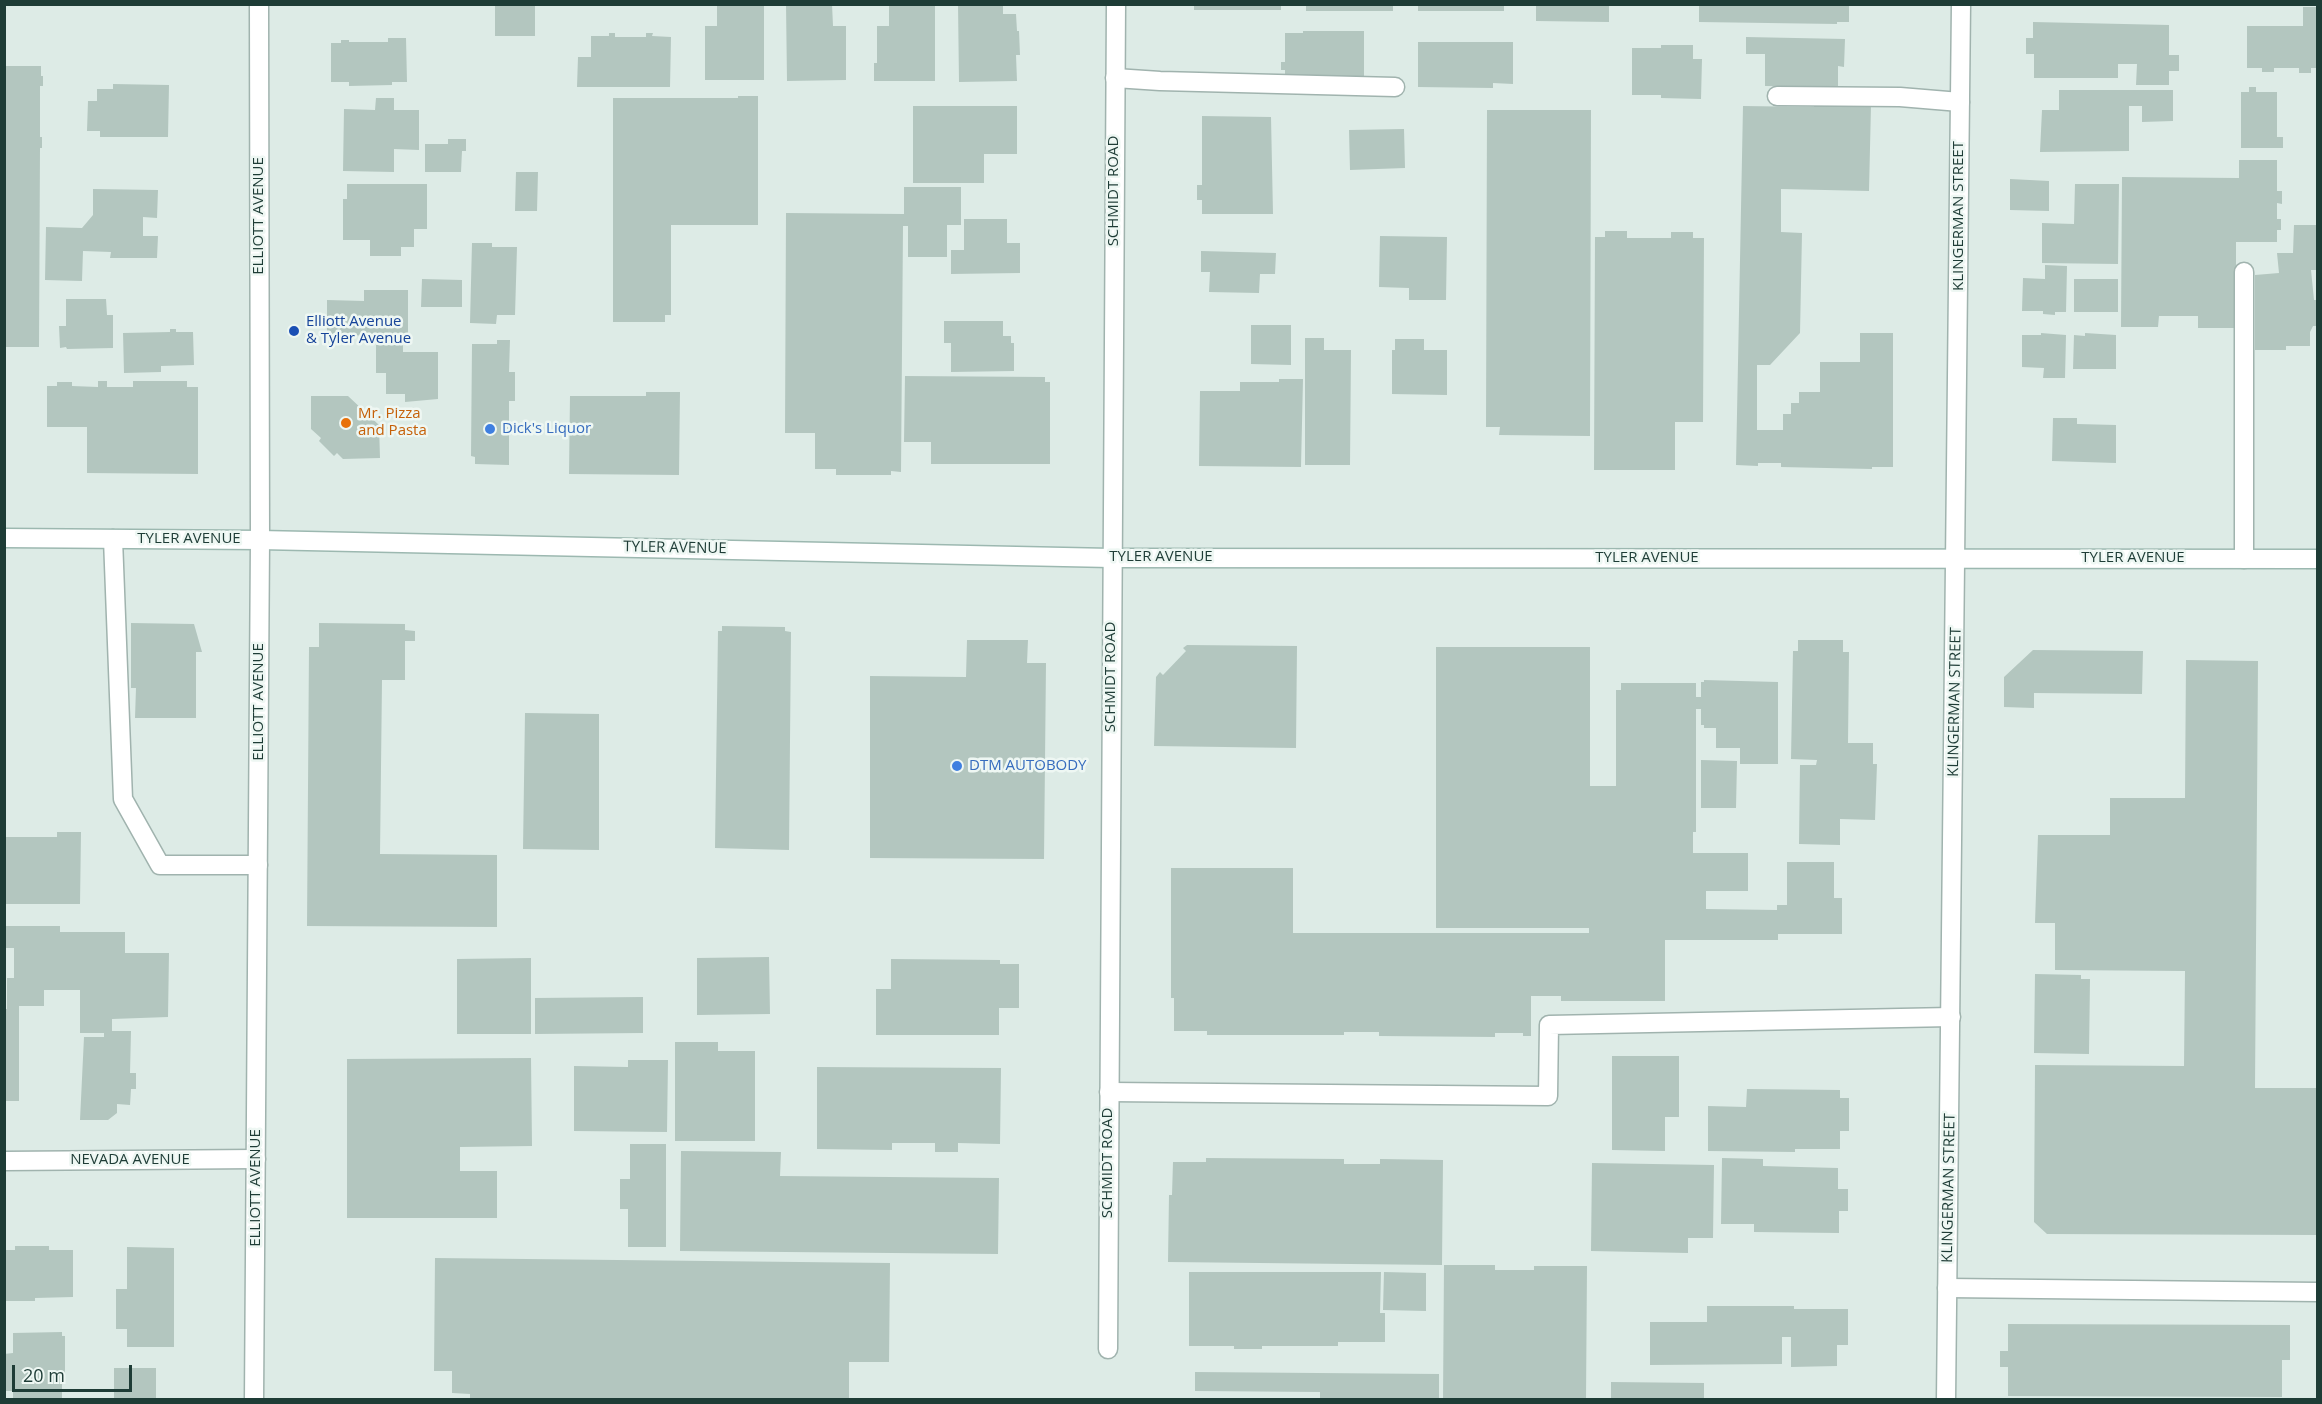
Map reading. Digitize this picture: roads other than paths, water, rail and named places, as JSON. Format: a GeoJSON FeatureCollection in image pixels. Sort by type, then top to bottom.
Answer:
{"type":"FeatureCollection","features":[{"type":"Feature","properties":{"kind":"street","name":"ELLIOTT AVENUE"},"geometry":{"type":"LineString","coordinates":[[254,1400],[260,540],[259,4]]}},
{"type":"Feature","properties":{"kind":"street","name":"SCHMIDT ROAD"},"geometry":{"type":"LineString","coordinates":[[1108,1349],[1116,4]]}},
{"type":"Feature","properties":{"kind":"street","name":"KLINGERMAN STREET"},"geometry":{"type":"LineString","coordinates":[[1946,1400],[1952,1017],[1961,4]]}},
{"type":"Feature","properties":{"kind":"street"},"geometry":{"type":"LineString","coordinates":[[1115,78],[1395,87]]}},
{"type":"Feature","properties":{"kind":"street"},"geometry":{"type":"LineString","coordinates":[[1777,96],[1900,97],[1960,102]]}},
{"type":"Feature","properties":{"kind":"street"},"geometry":{"type":"LineString","coordinates":[[2244,272],[2244,559]]}},
{"type":"Feature","properties":{"kind":"street","name":"TYLER AVENUE"},"geometry":{"type":"LineString","coordinates":[[4,538],[260,540],[1111,558],[2318,559]]}},
{"type":"Feature","properties":{"kind":"street"},"geometry":{"type":"LineString","coordinates":[[113,539],[123,800],[160,865],[258,865]]}},
{"type":"Feature","properties":{"kind":"street"},"geometry":{"type":"LineString","coordinates":[[1109,1092],[1548,1096],[1549,1025],[1952,1017]]}},
{"type":"Feature","properties":{"kind":"street","name":"NEVADA AVENUE"},"geometry":{"type":"LineString","coordinates":[[4,1161],[256,1159]]}},
{"type":"Feature","properties":{"kind":"street"},"geometry":{"type":"LineString","coordinates":[[1947,1288],[2318,1292]]}},
{"type":"Feature","properties":{"kind":"place","name":"Elliott Avenue & Tyler Avenue"},"geometry":{"type":"Point","coordinates":[294,331]}},
{"type":"Feature","properties":{"kind":"place","name":"Mr. Pizza and Pasta"},"geometry":{"type":"Point","coordinates":[346,423]}},
{"type":"Feature","properties":{"kind":"place","name":"Dick's Liquor"},"geometry":{"type":"Point","coordinates":[490,429]}},
{"type":"Feature","properties":{"kind":"place","name":"DTM AUTOBODY"},"geometry":{"type":"Point","coordinates":[957,766]}}]}
